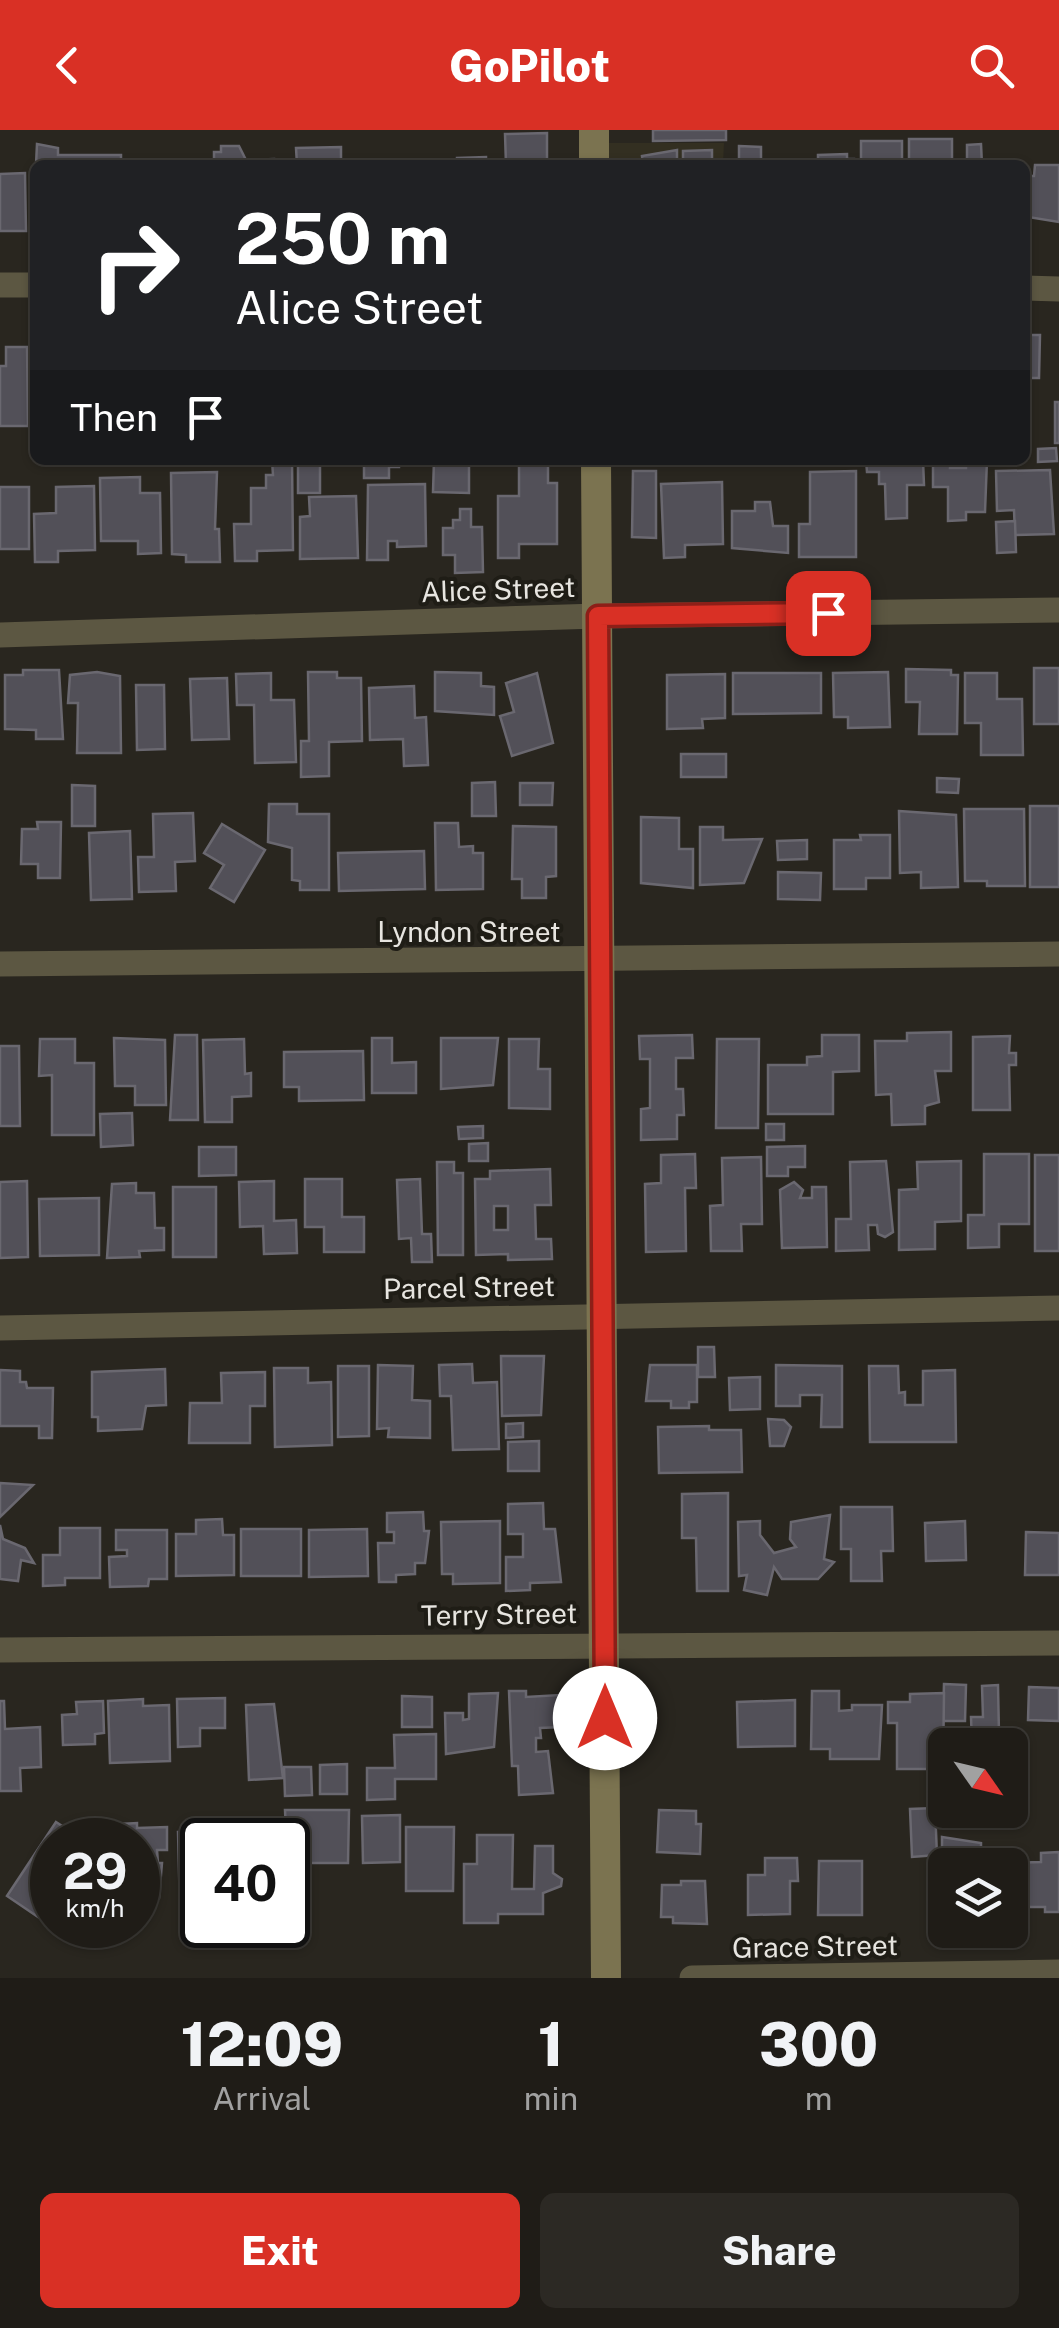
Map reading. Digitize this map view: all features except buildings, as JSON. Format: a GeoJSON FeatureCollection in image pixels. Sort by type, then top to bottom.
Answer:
{"type":"FeatureCollection","features":[{"type":"Feature","properties":{"kind":"street"},"geometry":{"type":"LineString","coordinates":[[594,130],[594,160]]}},
{"type":"Feature","properties":{"kind":"street"},"geometry":{"type":"LineString","coordinates":[[0,285],[30,285]]}},
{"type":"Feature","properties":{"kind":"street"},"geometry":{"type":"LineString","coordinates":[[1030,288],[1059,288]]}},
{"type":"Feature","properties":{"kind":"street"},"geometry":{"type":"LineString","coordinates":[[596,465],[606,1978]]}},
{"type":"Feature","properties":{"kind":"street","name":"Alice Street"},"geometry":{"type":"LineString","coordinates":[[0,635],[598,616],[1059,610]]}},
{"type":"Feature","properties":{"kind":"street","name":"Lyndon Street"},"geometry":{"type":"LineString","coordinates":[[0,964],[1059,954]]}},
{"type":"Feature","properties":{"kind":"street","name":"Parcel Street"},"geometry":{"type":"LineString","coordinates":[[0,1328],[1059,1308]]}},
{"type":"Feature","properties":{"kind":"street","name":"Terry Street"},"geometry":{"type":"LineString","coordinates":[[0,1650],[1059,1643]]}},
{"type":"Feature","properties":{"kind":"street","name":"Grace Street"},"geometry":{"type":"LineString","coordinates":[[692,1978],[1059,1972]]}},
{"type":"Feature","properties":{"kind":"shaded area"},"geometry":{"type":"Polygon","coordinates":[[[609,143],[724,143],[723,160],[609,160],[609,143]]]}},
{"type":"Feature","properties":{"kind":"route"},"geometry":{"type":"LineString","coordinates":[[605,1718],[598,616],[828,613]]}}]}
